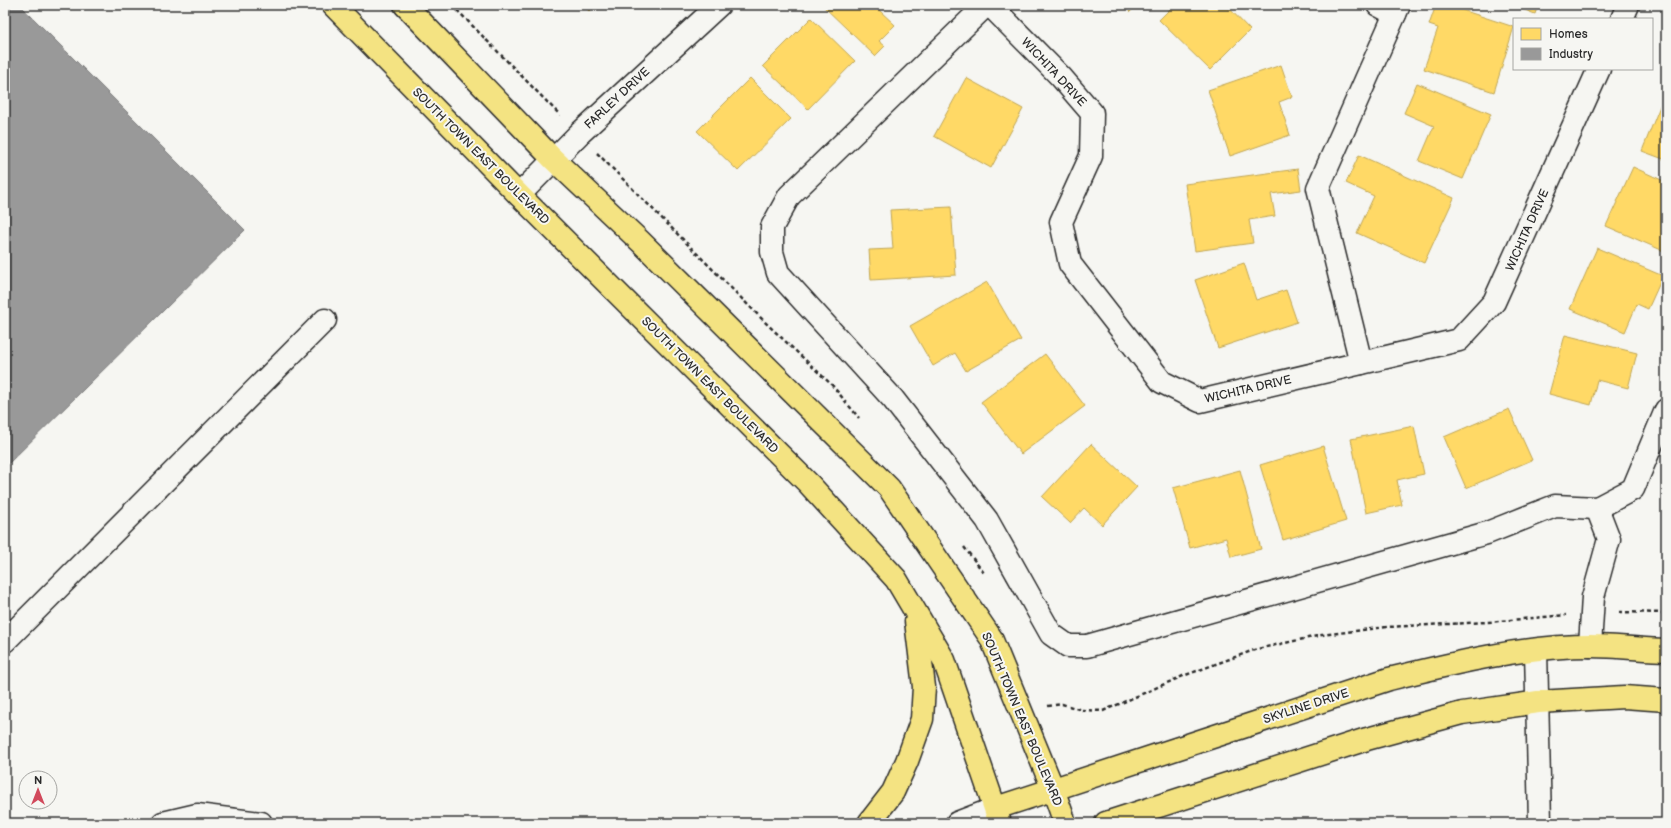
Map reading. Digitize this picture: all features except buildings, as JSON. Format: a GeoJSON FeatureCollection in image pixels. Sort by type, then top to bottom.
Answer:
{"type":"FeatureCollection","features":[{"type":"Feature","properties":{"kind":"main road","name":"SOUTH TOWN EAST BOULEVARD"},"geometry":{"type":"LineString","coordinates":[[333,5],[519,195],[809,484],[896,579],[944,660],[998,816]]}},
{"type":"Feature","properties":{"kind":"main road","name":"SOUTH TOWN EAST BOULEVARD"},"geometry":{"type":"LineString","coordinates":[[404,5],[553,159],[641,242],[889,488],[991,638],[1053,789],[1064,823]]}},
{"type":"Feature","properties":{"kind":"main road"},"geometry":{"type":"LineString","coordinates":[[869,823],[893,792],[907,761],[922,718],[924,687],[922,660],[914,608]]}},
{"type":"Feature","properties":{"kind":"main road","name":"SKYLINE DRIVE"},"geometry":{"type":"LineString","coordinates":[[998,816],[1053,789],[1389,679],[1454,663],[1536,650],[1590,646],[1666,650]]}},
{"type":"Feature","properties":{"kind":"main road"},"geometry":{"type":"LineString","coordinates":[[1106,823],[1374,737],[1462,713],[1538,702],[1624,697],[1666,700]]}},
{"type":"Feature","properties":{"kind":"street","name":"FARLEY DRIVE"},"geometry":{"type":"LineString","coordinates":[[519,195],[579,134],[719,5]]}},
{"type":"Feature","properties":{"kind":"street"},"geometry":{"type":"LineString","coordinates":[[986,5],[789,196],[772,227],[772,252],[778,273],[893,399],[987,520],[1051,634],[1068,646],[1087,646],[1487,533],[1555,506],[1597,508],[1632,489],[1666,410]]}},
{"type":"Feature","properties":{"kind":"street","name":"WICHITA DRIVE"},"geometry":{"type":"LineString","coordinates":[[990,5],[1061,77],[1092,113],[1091,156],[1061,222],[1070,264],[1162,382],[1200,401],[1459,340],[1494,302],[1599,70]]}},
{"type":"Feature","properties":{"kind":"street"},"geometry":{"type":"LineString","coordinates":[[1622,18],[1628,5]]}},
{"type":"Feature","properties":{"kind":"street"},"geometry":{"type":"LineString","coordinates":[[1361,363],[1318,188],[1391,8]]}},
{"type":"Feature","properties":{"kind":"street"},"geometry":{"type":"LineString","coordinates":[[5,641],[326,320]]}},
{"type":"Feature","properties":{"kind":"street"},"geometry":{"type":"LineString","coordinates":[[1590,646],[1593,597],[1609,539],[1597,508]]}},
{"type":"Feature","properties":{"kind":"street"},"geometry":{"type":"LineString","coordinates":[[1536,650],[1540,823]]}},
{"type":"Feature","properties":{"kind":"street"},"geometry":{"type":"LineString","coordinates":[[163,823],[197,815],[261,823]]}},
{"type":"Feature","properties":{"kind":"street","name":"SKYLINE DRIVE"},"geometry":{"type":"LineString","coordinates":[[958,823],[998,816]]}},
{"type":"Feature","properties":{"kind":"path"},"geometry":{"type":"LineString","coordinates":[[452,5],[768,325],[832,385],[860,419]]}},
{"type":"Feature","properties":{"kind":"path"},"geometry":{"type":"LineString","coordinates":[[959,541],[988,577]]}},
{"type":"Feature","properties":{"kind":"path"},"geometry":{"type":"LineString","coordinates":[[1046,706],[1062,704],[1082,710],[1103,711],[1182,676],[1242,655],[1322,635],[1387,627],[1488,622],[1591,613],[1666,613]]}}]}
